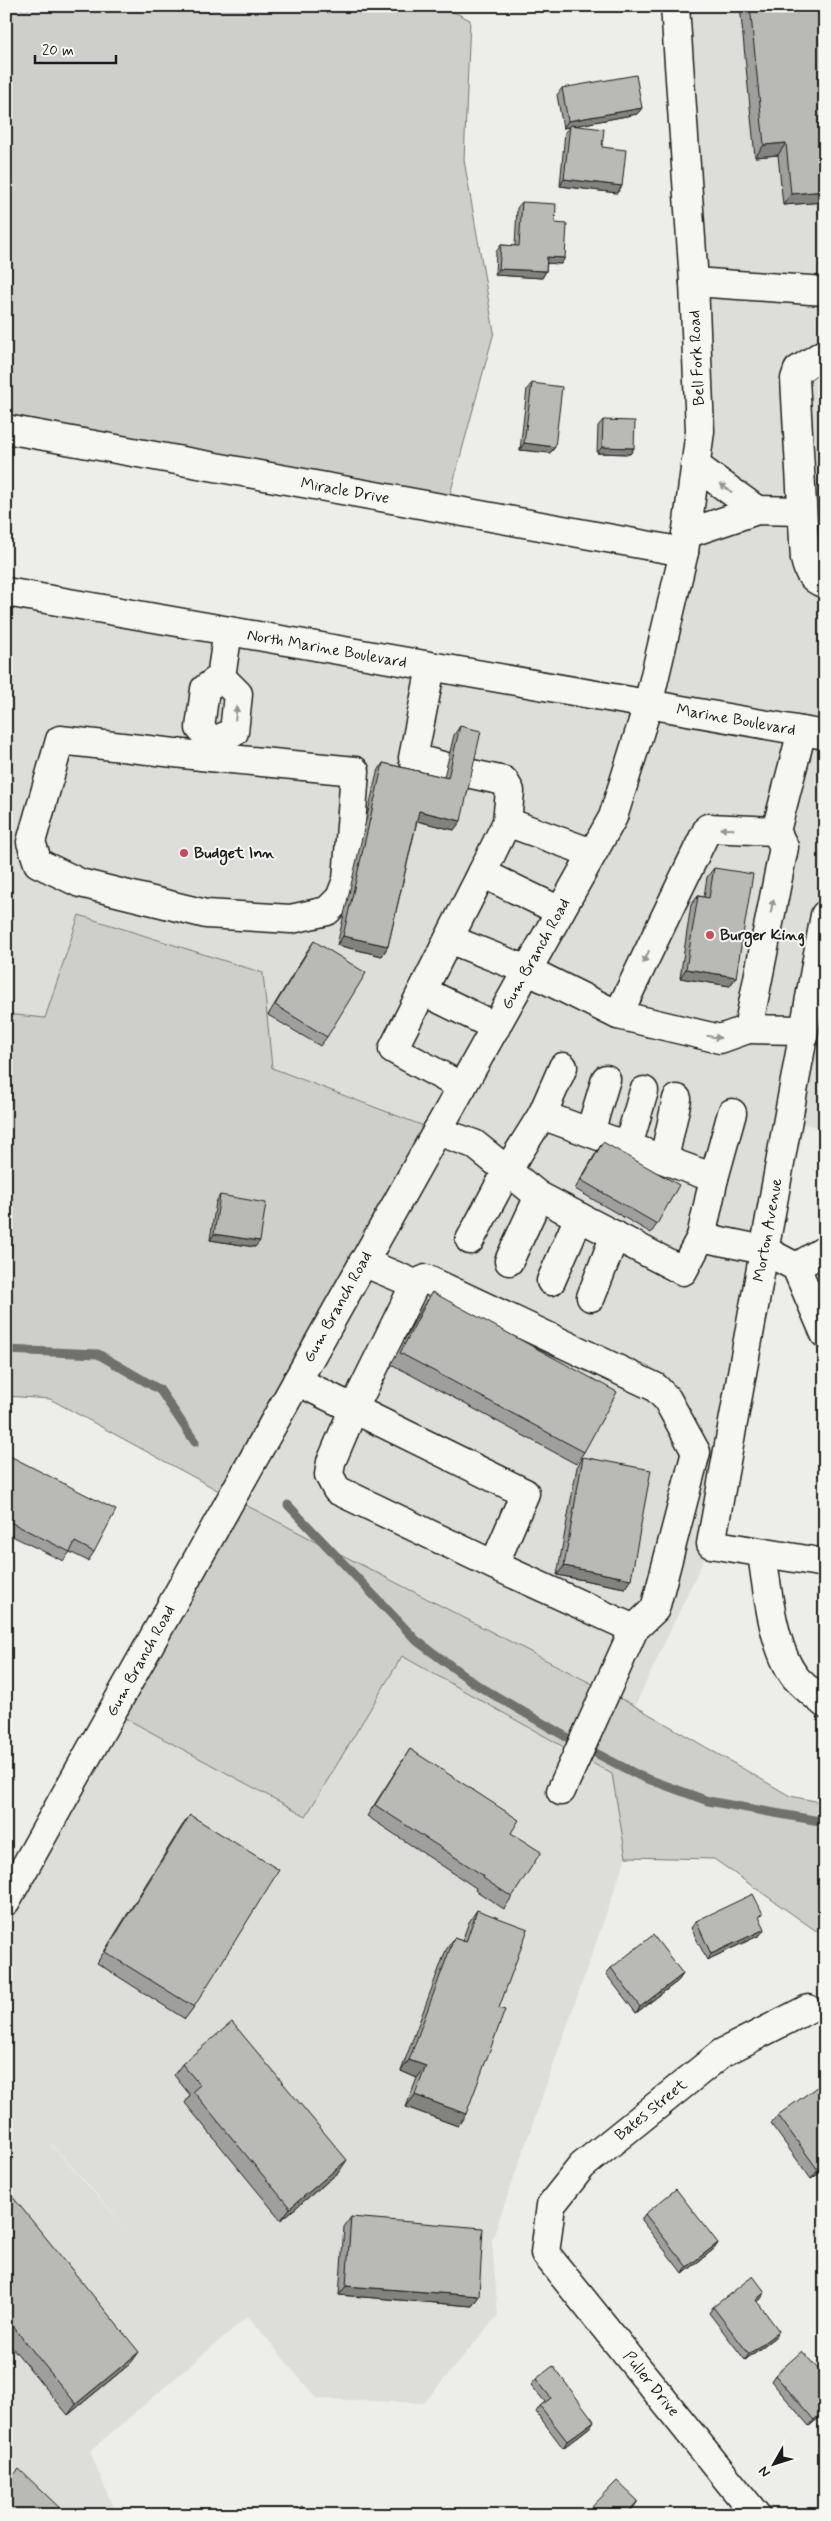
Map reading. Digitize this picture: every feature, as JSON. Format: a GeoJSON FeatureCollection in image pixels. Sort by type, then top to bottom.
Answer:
{"type":"FeatureCollection","features":[{"type":"Feature","properties":{"kind":"main road","name":"Bell Fork Road"},"geometry":{"type":"LineString","coordinates":[[648,705],[685,543],[700,431],[694,282],[675,6]]}},
{"type":"Feature","properties":{"kind":"main road"},"geometry":{"type":"LineString","coordinates":[[694,282],[825,291]]}},
{"type":"Feature","properties":{"kind":"main road"},"geometry":{"type":"LineString","coordinates":[[825,353],[798,370],[795,379],[804,559],[808,573],[817,581],[825,584]]}},
{"type":"Feature","properties":{"kind":"main road","name":"Miracle Drive"},"geometry":{"type":"LineString","coordinates":[[6,429],[685,543]]}},
{"type":"Feature","properties":{"kind":"main road"},"geometry":{"type":"LineString","coordinates":[[695,465],[757,510]]}},
{"type":"Feature","properties":{"kind":"main road"},"geometry":{"type":"LineString","coordinates":[[685,543],[757,510],[802,511]]}},
{"type":"Feature","properties":{"kind":"main road","name":"North Marine Boulevard"},"geometry":{"type":"LineString","coordinates":[[6,592],[648,705]]}},
{"type":"Feature","properties":{"kind":"main road"},"geometry":{"type":"LineString","coordinates":[[212,749],[355,771],[347,880],[340,898],[328,911],[291,919],[206,914],[80,883],[38,863],[30,842],[60,740],[212,749],[234,732],[238,694],[221,677],[228,631]]}},
{"type":"Feature","properties":{"kind":"main road"},"geometry":{"type":"LineString","coordinates":[[431,667],[413,758],[504,781],[510,791],[507,822],[392,1049],[462,1086]]}},
{"type":"Feature","properties":{"kind":"main road","name":"Marine Boulevard"},"geometry":{"type":"LineString","coordinates":[[648,705],[813,733]]}},
{"type":"Feature","properties":{"kind":"main road","name":"Gum Branch Road"},"geometry":{"type":"LineString","coordinates":[[6,1901],[612,817],[648,705]]}},
{"type":"Feature","properties":{"kind":"main road"},"geometry":{"type":"LineString","coordinates":[[748,1029],[784,847],[776,831],[813,733]]}},
{"type":"Feature","properties":{"kind":"main road"},"geometry":{"type":"LineString","coordinates":[[507,822],[592,853]]}},
{"type":"Feature","properties":{"kind":"main road"},"geometry":{"type":"LineString","coordinates":[[618,1015],[708,828],[776,831]]}},
{"type":"Feature","properties":{"kind":"main road"},"geometry":{"type":"LineString","coordinates":[[482,873],[560,911]]}},
{"type":"Feature","properties":{"kind":"main road","name":"Morton Avenue"},"geometry":{"type":"LineString","coordinates":[[762,1553],[711,1544],[825,916]]}},
{"type":"Feature","properties":{"kind":"main road"},"geometry":{"type":"LineString","coordinates":[[449,938],[527,970],[618,1015],[720,1040],[748,1029],[804,1030]]}},
{"type":"Feature","properties":{"kind":"main road"},"geometry":{"type":"LineString","coordinates":[[423,991],[496,1026]]}},
{"type":"Feature","properties":{"kind":"main road"},"geometry":{"type":"LineString","coordinates":[[470,1240],[507,1171],[542,1114],[563,1067]]}},
{"type":"Feature","properties":{"kind":"main road"},"geometry":{"type":"LineString","coordinates":[[590,1132],[606,1079]]}},
{"type":"Feature","properties":{"kind":"main road"},"geometry":{"type":"LineString","coordinates":[[628,1146],[644,1091]]}},
{"type":"Feature","properties":{"kind":"main road"},"geometry":{"type":"LineString","coordinates":[[664,1159],[677,1099]]}},
{"type":"Feature","properties":{"kind":"main road"},"geometry":{"type":"LineString","coordinates":[[437,1131],[474,1144],[539,1196],[683,1271],[701,1237],[714,1178],[732,1113]]}},
{"type":"Feature","properties":{"kind":"main road"},"geometry":{"type":"LineString","coordinates":[[542,1114],[714,1178]]}},
{"type":"Feature","properties":{"kind":"main road"},"geometry":{"type":"LineString","coordinates":[[509,1261],[539,1196]]}},
{"type":"Feature","properties":{"kind":"main road"},"geometry":{"type":"LineString","coordinates":[[551,1281],[579,1217]]}},
{"type":"Feature","properties":{"kind":"main road"},"geometry":{"type":"LineString","coordinates":[[591,1297],[615,1236]]}},
{"type":"Feature","properties":{"kind":"main road"},"geometry":{"type":"LineString","coordinates":[[701,1237],[764,1250],[796,1267],[825,1334]]}},
{"type":"Feature","properties":{"kind":"main road"},"geometry":{"type":"LineString","coordinates":[[796,1267],[822,1249],[825,1250]]}},
{"type":"Feature","properties":{"kind":"main road"},"geometry":{"type":"LineString","coordinates":[[363,1262],[415,1284]]}},
{"type":"Feature","properties":{"kind":"main road"},"geometry":{"type":"LineString","coordinates":[[561,1791],[634,1629],[655,1609],[696,1452],[667,1399],[655,1387],[426,1278],[415,1284],[354,1408],[331,1462],[329,1475],[337,1490],[634,1629]]}},
{"type":"Feature","properties":{"kind":"main road"},"geometry":{"type":"LineString","coordinates":[[297,1381],[525,1493],[494,1565]]}},
{"type":"Feature","properties":{"kind":"main road"},"geometry":{"type":"LineString","coordinates":[[825,1563],[762,1553],[769,1600],[779,1644],[795,1677],[825,1704]]}},
{"type":"Feature","properties":{"kind":"main road","name":"Bates Street"},"geometry":{"type":"LineString","coordinates":[[545,2253],[551,2205],[582,2166],[722,2053],[808,2009]]}},
{"type":"Feature","properties":{"kind":"main road","name":"Puller Drive"},"geometry":{"type":"LineString","coordinates":[[545,2253],[756,2515]]}},
{"type":"Feature","properties":{"kind":"shaded area"},"geometry":{"type":"Polygon","coordinates":[[[6,6],[442,6],[470,20],[464,160],[494,332],[446,509],[6,429],[6,6]]]}},
{"type":"Feature","properties":{"kind":"shaded area"},"geometry":{"type":"Polygon","coordinates":[[[675,6],[825,6],[825,1129],[788,1120],[711,1544],[635,1706],[232,1498],[437,1131],[272,1068],[263,973],[79,915],[45,1018],[6,1014],[6,592],[648,705],[700,431],[675,6]]]}},
{"type":"Feature","properties":{"kind":"shaded area"},"geometry":{"type":"Polygon","coordinates":[[[79,915],[263,973],[272,1068],[437,1131],[232,1498],[50,1399],[6,1396],[6,1014],[45,1018],[79,915]]]}},
{"type":"Feature","properties":{"kind":"shaded area"},"geometry":{"type":"Polygon","coordinates":[[[232,1498],[635,1706],[790,1796],[825,1803],[825,1943],[822,1935],[714,1859],[626,1857],[612,1774],[402,1656],[306,1816],[112,1711],[232,1498]]]}},
{"type":"Feature","properties":{"kind":"shaded area"},"geometry":{"type":"Polygon","coordinates":[[[402,1656],[612,1774],[626,1857],[492,2240],[498,2315],[424,2403],[317,2399],[248,2316],[90,2451],[116,2515],[6,2515],[6,1901],[112,1711],[306,1816],[402,1656]],[[51,2144],[127,2229],[92,2189],[51,2144]]]}},
{"type":"Feature","properties":{"kind":"building"},"geometry":{"type":"Polygon","coordinates":[[[750,6],[825,6],[825,191],[791,194],[786,143],[764,145],[750,6]]]}},
{"type":"Feature","properties":{"kind":"building"},"geometry":{"type":"Polygon","coordinates":[[[636,75],[642,108],[568,121],[562,88],[636,75]]]}},
{"type":"Feature","properties":{"kind":"building"},"geometry":{"type":"Polygon","coordinates":[[[570,125],[604,129],[602,147],[626,150],[622,186],[564,179],[570,125]]]}},
{"type":"Feature","properties":{"kind":"building"},"geometry":{"type":"Polygon","coordinates":[[[522,202],[556,204],[555,223],[567,224],[565,258],[547,257],[546,271],[499,269],[501,245],[519,246],[522,202]]]}},
{"type":"Feature","properties":{"kind":"building"},"geometry":{"type":"Polygon","coordinates":[[[532,383],[562,387],[555,447],[524,443],[532,383]]]}},
{"type":"Feature","properties":{"kind":"building"},"geometry":{"type":"Polygon","coordinates":[[[603,420],[635,421],[634,448],[602,447],[603,420]]]}},
{"type":"Feature","properties":{"kind":"building"},"geometry":{"type":"Polygon","coordinates":[[[460,726],[481,731],[461,821],[419,811],[388,946],[343,936],[383,763],[448,778],[460,726]]]}},
{"type":"Feature","properties":{"kind":"building"},"geometry":{"type":"Polygon","coordinates":[[[714,868],[753,874],[736,977],[686,969],[698,896],[709,898],[714,868]]]}},
{"type":"Feature","properties":{"kind":"building"},"geometry":{"type":"Polygon","coordinates":[[[314,941],[366,973],[327,1037],[275,1005],[314,941]]]}},
{"type":"Feature","properties":{"kind":"building"},"geometry":{"type":"Polygon","coordinates":[[[603,1142],[679,1185],[657,1224],[581,1180],[603,1142]]]}},
{"type":"Feature","properties":{"kind":"building"},"geometry":{"type":"Polygon","coordinates":[[[220,1195],[266,1203],[260,1241],[214,1234],[220,1195]]]}},
{"type":"Feature","properties":{"kind":"building"},"geometry":{"type":"Polygon","coordinates":[[[432,1292],[617,1392],[584,1452],[400,1353],[432,1292]]]}},
{"type":"Feature","properties":{"kind":"building"},"geometry":{"type":"Polygon","coordinates":[[[6,1454],[116,1510],[94,1552],[75,1542],[70,1552],[6,1520],[6,1454]]]}},
{"type":"Feature","properties":{"kind":"building"},"geometry":{"type":"Polygon","coordinates":[[[583,1457],[651,1470],[631,1579],[564,1566],[583,1457]]]}},
{"type":"Feature","properties":{"kind":"building"},"geometry":{"type":"Polygon","coordinates":[[[410,1749],[519,1820],[511,1833],[541,1852],[512,1897],[483,1878],[484,1876],[375,1805],[410,1749]]]}},
{"type":"Feature","properties":{"kind":"building"},"geometry":{"type":"Polygon","coordinates":[[[190,1815],[279,1870],[194,2007],[105,1952],[190,1815]]]}},
{"type":"Feature","properties":{"kind":"building"},"geometry":{"type":"Polygon","coordinates":[[[753,1894],[763,1914],[759,1916],[765,1929],[711,1954],[696,1921],[753,1894]]]}},
{"type":"Feature","properties":{"kind":"building"},"geometry":{"type":"Polygon","coordinates":[[[477,1910],[528,1929],[499,2008],[505,2010],[466,2114],[415,2095],[426,2066],[409,2060],[454,1938],[466,1942],[477,1910]]]}},
{"type":"Feature","properties":{"kind":"building"},"geometry":{"type":"Polygon","coordinates":[[[653,1935],[683,1974],[640,2007],[611,1968],[653,1935]]]}},
{"type":"Feature","properties":{"kind":"building"},"geometry":{"type":"Polygon","coordinates":[[[232,2022],[347,2160],[290,2208],[193,2091],[200,2085],[182,2064],[232,2022]]]}},
{"type":"Feature","properties":{"kind":"building"},"geometry":{"type":"Polygon","coordinates":[[[825,2081],[825,2165],[818,2170],[778,2115],[825,2081]]]}},
{"type":"Feature","properties":{"kind":"building"},"geometry":{"type":"Polygon","coordinates":[[[676,2189],[718,2243],[687,2267],[645,2214],[676,2189]]]}},
{"type":"Feature","properties":{"kind":"building"},"geometry":{"type":"Polygon","coordinates":[[[7,2190],[139,2352],[76,2404],[6,2318],[7,2190]]]}},
{"type":"Feature","properties":{"kind":"building"},"geometry":{"type":"Polygon","coordinates":[[[351,2217],[483,2228],[479,2296],[346,2286],[351,2217]]]}},
{"type":"Feature","properties":{"kind":"building"},"geometry":{"type":"Polygon","coordinates":[[[753,2276],[765,2292],[756,2300],[779,2331],[749,2354],[713,2307],[753,2276]]]}},
{"type":"Feature","properties":{"kind":"building"},"geometry":{"type":"Polygon","coordinates":[[[802,2351],[825,2377],[825,2410],[814,2420],[775,2375],[802,2351]]]}},
{"type":"Feature","properties":{"kind":"building"},"geometry":{"type":"Polygon","coordinates":[[[553,2366],[594,2421],[567,2441],[540,2406],[551,2398],[536,2379],[553,2366]]]}},
{"type":"Feature","properties":{"kind":"building"},"geometry":{"type":"Polygon","coordinates":[[[19,2469],[66,2515],[6,2515],[6,2483],[19,2469]]]}},
{"type":"Feature","properties":{"kind":"building"},"geometry":{"type":"Polygon","coordinates":[[[617,2481],[638,2501],[625,2515],[590,2515],[587,2512],[617,2481]]]}},
{"type":"Feature","properties":{"kind":"building"},"geometry":{"type":"Polygon","coordinates":[[[302,2506],[308,2515],[291,2515],[302,2506]]]}},
{"type":"Feature","properties":{"kind":"waterway"},"geometry":{"type":"LineString","coordinates":[[6,1350],[98,1354],[160,1390],[195,1442]]}},
{"type":"Feature","properties":{"kind":"waterway"},"geometry":{"type":"LineString","coordinates":[[288,1505],[417,1641],[477,1685],[580,1745],[640,1776],[708,1801],[825,1822]]}},
{"type":"Feature","properties":{"kind":"place","name":"Budget Inn"},"geometry":{"type":"Point","coordinates":[184,853]}},
{"type":"Feature","properties":{"kind":"place","name":"Burger King"},"geometry":{"type":"Point","coordinates":[710,935]}}]}
